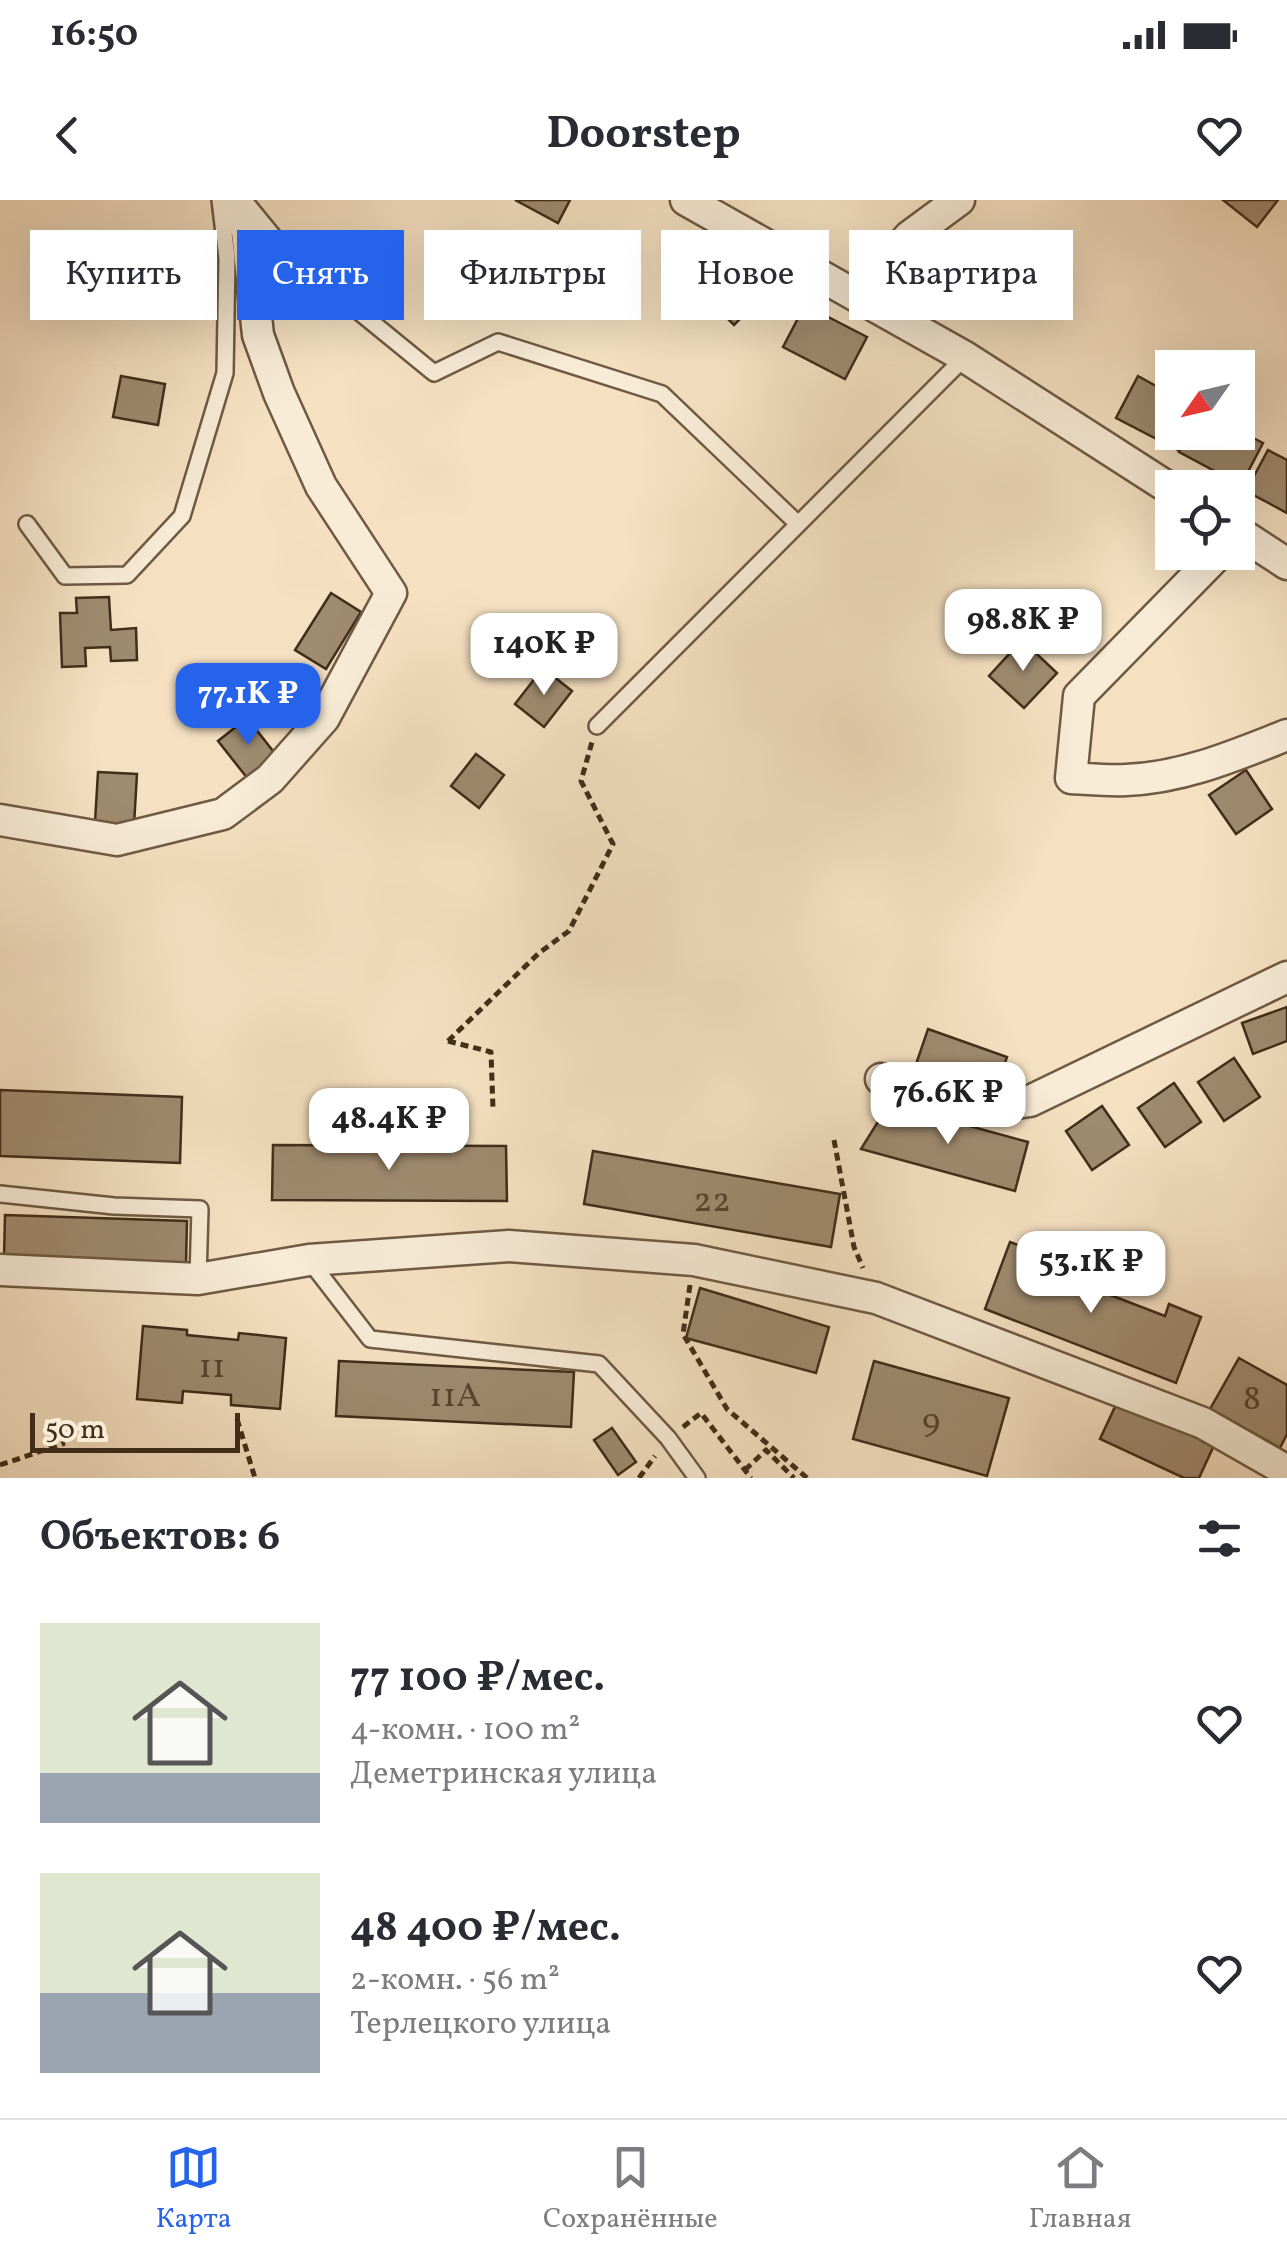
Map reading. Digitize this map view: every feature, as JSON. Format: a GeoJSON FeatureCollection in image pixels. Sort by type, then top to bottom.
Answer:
{"type":"FeatureCollection","features":[{"type":"Feature","properties":{"kind":"street"},"geometry":{"type":"LineString","coordinates":[[0,820],[117,840],[224,814],[270,779],[324,718],[391,593],[322,486],[279,393],[258,335],[247,231],[232,200]]}},
{"type":"Feature","properties":{"kind":"street"},"geometry":{"type":"LineString","coordinates":[[686,200],[849,291]]}},
{"type":"Feature","properties":{"kind":"street"},"geometry":{"type":"LineString","coordinates":[[918,230],[959,200]]}},
{"type":"Feature","properties":{"kind":"street"},"geometry":{"type":"LineString","coordinates":[[901,320],[965,356],[1155,479]]}},
{"type":"Feature","properties":{"kind":"street"},"geometry":{"type":"LineString","coordinates":[[1255,544],[1287,564]]}},
{"type":"Feature","properties":{"kind":"street"},"geometry":{"type":"LineString","coordinates":[[1202,570],[1078,696],[1070,778],[1127,780],[1178,772],[1215,763],[1287,735]]}},
{"type":"Feature","properties":{"kind":"street"},"geometry":{"type":"LineString","coordinates":[[881,1079],[980,1108],[1030,1100],[1287,977]]}},
{"type":"Feature","properties":{"kind":"street"},"geometry":{"type":"LineString","coordinates":[[0,1270],[198,1279],[309,1260],[510,1246],[694,1260],[876,1298],[1203,1423],[1287,1471]]}},
{"type":"Feature","properties":{"kind":"lane"},"geometry":{"type":"LineString","coordinates":[[27,524],[65,576],[128,575],[182,516],[225,373],[227,258],[220,200]]}},
{"type":"Feature","properties":{"kind":"lane"},"geometry":{"type":"LineString","coordinates":[[243,200],[286,254],[434,373],[498,342],[662,394],[798,524]]}},
{"type":"Feature","properties":{"kind":"lane"},"geometry":{"type":"LineString","coordinates":[[597,726],[965,356]]}},
{"type":"Feature","properties":{"kind":"lane"},"geometry":{"type":"LineString","coordinates":[[0,1194],[114,1206],[200,1209],[198,1279]]}},
{"type":"Feature","properties":{"kind":"lane"},"geometry":{"type":"LineString","coordinates":[[309,1260],[370,1339],[600,1364],[668,1438],[697,1478]]}},
{"type":"Feature","properties":{"kind":"path"},"geometry":{"type":"LineString","coordinates":[[493,1108],[490,1052],[448,1041],[539,953],[569,931],[612,844],[580,781],[597,726]]}},
{"type":"Feature","properties":{"kind":"path"},"geometry":{"type":"LineString","coordinates":[[834,1140],[854,1247]]}},
{"type":"Feature","properties":{"kind":"path"},"geometry":{"type":"LineString","coordinates":[[694,1260],[683,1334],[728,1409],[807,1478]]}},
{"type":"Feature","properties":{"kind":"path"},"geometry":{"type":"LineString","coordinates":[[668,1438],[702,1414],[752,1478]]}},
{"type":"Feature","properties":{"kind":"path"},"geometry":{"type":"LineString","coordinates":[[237,1419],[256,1478]]}},
{"type":"Feature","properties":{"kind":"path"},"geometry":{"type":"LineString","coordinates":[[0,1465],[65,1443]]}},
{"type":"Feature","properties":{"kind":"path"},"geometry":{"type":"LineString","coordinates":[[746,1470],[766,1450],[794,1478]]}},
{"type":"Feature","properties":{"kind":"building"},"geometry":{"type":"Polygon","coordinates":[[[515,200],[570,200],[558,223],[515,200]]]}},
{"type":"Feature","properties":{"kind":"building"},"geometry":{"type":"Polygon","coordinates":[[[1223,200],[1278,200],[1257,227],[1223,200]]]}},
{"type":"Feature","properties":{"kind":"building"},"geometry":{"type":"Polygon","coordinates":[[[829,317],[867,337],[845,379],[783,347],[797,320],[829,317]]]}},
{"type":"Feature","properties":{"kind":"building"},"geometry":{"type":"Polygon","coordinates":[[[121,376],[165,384],[158,425],[113,417],[121,376]]]}},
{"type":"Feature","properties":{"kind":"building"},"geometry":{"type":"Polygon","coordinates":[[[1138,376],[1155,386],[1155,438],[1116,418],[1138,376]]]}},
{"type":"Feature","properties":{"kind":"building"},"geometry":{"type":"Polygon","coordinates":[[[1255,439],[1263,443],[1249,470],[1213,470],[1179,452],[1255,450],[1255,439]]]}},
{"type":"Feature","properties":{"kind":"building"},"geometry":{"type":"Polygon","coordinates":[[[1268,450],[1287,460],[1287,513],[1255,496],[1255,474],[1268,450]]]}},
{"type":"Feature","properties":{"kind":"building"},"geometry":{"type":"Polygon","coordinates":[[[331,593],[361,612],[326,669],[295,650],[331,593]]]}},
{"type":"Feature","properties":{"kind":"building"},"geometry":{"type":"Polygon","coordinates":[[[109,597],[111,630],[136,628],[137,660],[111,661],[110,647],[85,648],[86,666],[62,667],[60,613],[77,613],[76,598],[109,597]]]}},
{"type":"Feature","properties":{"kind":"building"},"geometry":{"type":"Polygon","coordinates":[[[1022,640],[1057,673],[1024,708],[989,676],[1022,640]]]}},
{"type":"Feature","properties":{"kind":"building"},"geometry":{"type":"Polygon","coordinates":[[[543,668],[572,691],[544,727],[515,704],[543,668]]]}},
{"type":"Feature","properties":{"kind":"building"},"geometry":{"type":"Polygon","coordinates":[[[247,718],[277,756],[248,779],[218,741],[247,718]]]}},
{"type":"Feature","properties":{"kind":"building"},"geometry":{"type":"Polygon","coordinates":[[[476,754],[504,775],[479,808],[451,786],[476,754]]]}},
{"type":"Feature","properties":{"kind":"building"},"geometry":{"type":"Polygon","coordinates":[[[1246,770],[1272,809],[1236,834],[1209,795],[1246,770]]]}},
{"type":"Feature","properties":{"kind":"building"},"geometry":{"type":"Polygon","coordinates":[[[98,772],[137,774],[134,825],[95,822],[98,772]]]}},
{"type":"Feature","properties":{"kind":"building"},"geometry":{"type":"Polygon","coordinates":[[[1287,1007],[1287,1041],[1253,1054],[1242,1023],[1287,1007]]]}},
{"type":"Feature","properties":{"kind":"building"},"geometry":{"type":"Polygon","coordinates":[[[928,1029],[1007,1057],[992,1100],[913,1073],[928,1029]]]}},
{"type":"Feature","properties":{"kind":"building"},"geometry":{"type":"Polygon","coordinates":[[[1234,1058],[1260,1097],[1224,1121],[1198,1082],[1234,1058]]]}},
{"type":"Feature","properties":{"kind":"building"},"geometry":{"type":"Polygon","coordinates":[[[1174,1083],[1201,1122],[1165,1147],[1138,1108],[1174,1083]]]}},
{"type":"Feature","properties":{"kind":"building"},"geometry":{"type":"Polygon","coordinates":[[[0,1090],[182,1097],[180,1163],[0,1156],[0,1090]]]}},
{"type":"Feature","properties":{"kind":"building"},"geometry":{"type":"Polygon","coordinates":[[[889,1104],[1028,1142],[1015,1191],[861,1149],[889,1104]]]}},
{"type":"Feature","properties":{"kind":"building"},"geometry":{"type":"Polygon","coordinates":[[[1102,1106],[1129,1145],[1092,1170],[1066,1131],[1102,1106]]]}},
{"type":"Feature","properties":{"kind":"building"},"geometry":{"type":"Polygon","coordinates":[[[273,1145],[506,1146],[507,1201],[272,1200],[273,1145]]]}},
{"type":"Feature","properties":{"kind":"building"},"geometry":{"type":"Polygon","coordinates":[[[593,1151],[840,1194],[831,1247],[584,1204],[593,1151]]]}},
{"type":"Feature","properties":{"kind":"building"},"geometry":{"type":"Polygon","coordinates":[[[5,1215],[187,1221],[186,1263],[4,1257],[5,1215]]]}},
{"type":"Feature","properties":{"kind":"building"},"geometry":{"type":"Polygon","coordinates":[[[1010,1242],[1045,1255],[1040,1268],[1165,1316],[1169,1304],[1201,1317],[1176,1383],[985,1309],[1010,1242]]]}},
{"type":"Feature","properties":{"kind":"building"},"geometry":{"type":"Polygon","coordinates":[[[700,1288],[829,1327],[816,1373],[686,1338],[700,1288]]]}},
{"type":"Feature","properties":{"kind":"building"},"geometry":{"type":"Polygon","coordinates":[[[143,1326],[238,1340],[239,1333],[286,1338],[280,1409],[231,1405],[231,1395],[183,1391],[182,1403],[137,1399],[143,1326]]]}},
{"type":"Feature","properties":{"kind":"building"},"geometry":{"type":"Polygon","coordinates":[[[1239,1358],[1287,1385],[1287,1434],[1280,1448],[1210,1409],[1239,1358]]]}},
{"type":"Feature","properties":{"kind":"building"},"geometry":{"type":"Polygon","coordinates":[[[339,1361],[574,1372],[571,1427],[336,1416],[339,1361]]]}},
{"type":"Feature","properties":{"kind":"building"},"geometry":{"type":"Polygon","coordinates":[[[874,1361],[1009,1398],[987,1476],[853,1439],[874,1361]]]}},
{"type":"Feature","properties":{"kind":"building"},"geometry":{"type":"Polygon","coordinates":[[[1120,1396],[1216,1441],[1199,1478],[1184,1478],[1100,1439],[1120,1396]]]}},
{"type":"Feature","properties":{"kind":"building"},"geometry":{"type":"Polygon","coordinates":[[[612,1428],[636,1462],[618,1475],[594,1440],[612,1428]]]}}]}
